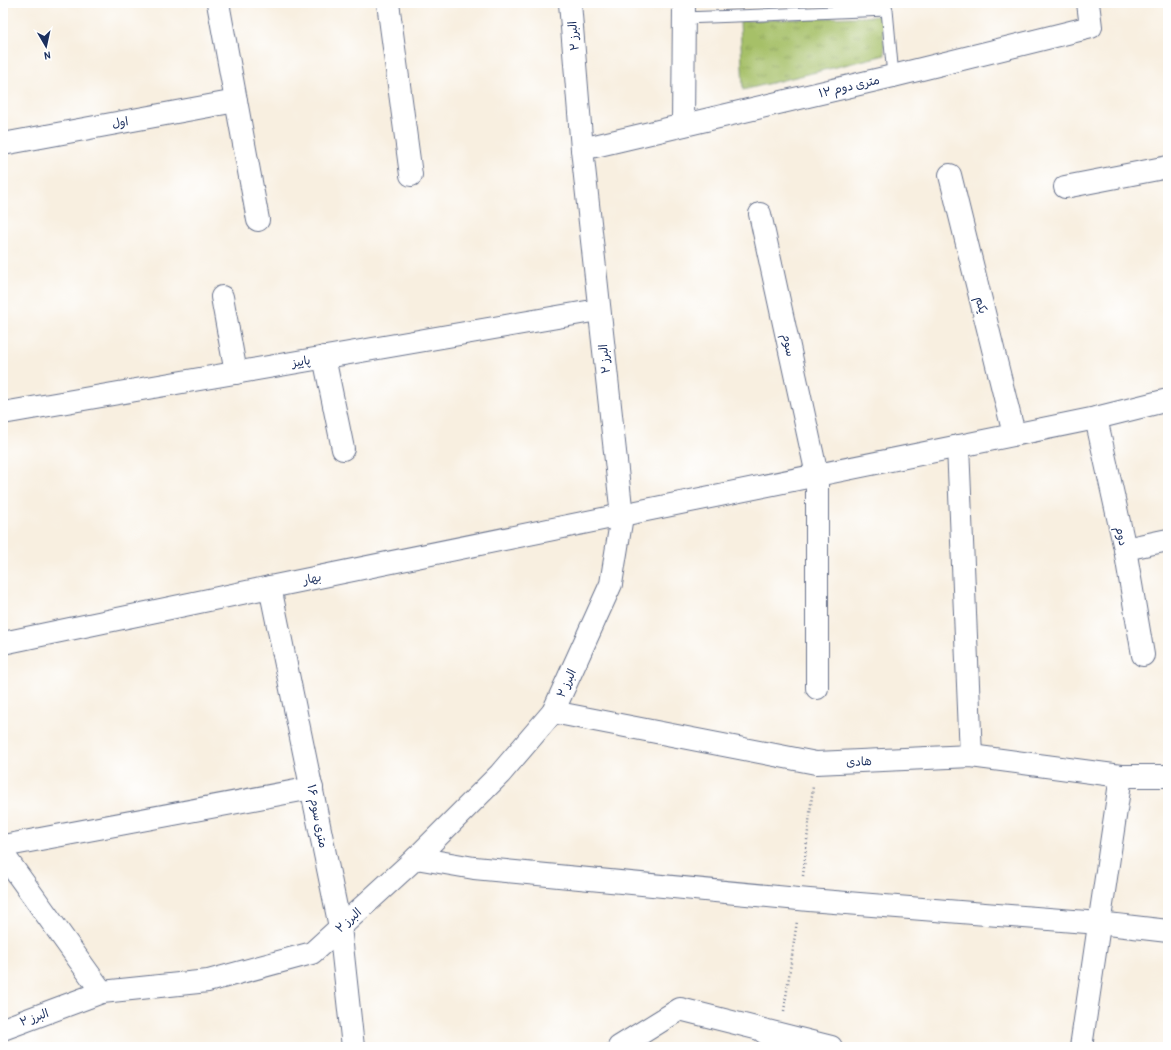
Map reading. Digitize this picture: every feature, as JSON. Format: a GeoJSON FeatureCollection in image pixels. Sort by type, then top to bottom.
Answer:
{"type":"FeatureCollection","features":[{"type":"Feature","properties":{"kind":"street"},"geometry":{"type":"LineString","coordinates":[[218,3],[258,220]]}},
{"type":"Feature","properties":{"kind":"street"},"geometry":{"type":"LineString","coordinates":[[388,3],[411,175]]}},
{"type":"Feature","properties":{"kind":"street","name":"البرز ۲"},"geometry":{"type":"LineString","coordinates":[[3,1029],[102,992],[208,981],[312,953],[416,858],[500,774],[553,712],[611,584],[622,516],[598,310],[582,149],[570,3]]}},
{"type":"Feature","properties":{"kind":"street","name":"۱۲ متری دوم"},"geometry":{"type":"LineString","coordinates":[[582,149],[893,76],[1091,27],[1088,3]]}},
{"type":"Feature","properties":{"kind":"street"},"geometry":{"type":"LineString","coordinates":[[682,125],[684,10]]}},
{"type":"Feature","properties":{"kind":"street","name":"اول"},"geometry":{"type":"LineString","coordinates":[[3,144],[236,101]]}},
{"type":"Feature","properties":{"kind":"street"},"geometry":{"type":"LineString","coordinates":[[1065,187],[1168,167]]}},
{"type":"Feature","properties":{"kind":"street","name":"یکم"},"geometry":{"type":"LineString","coordinates":[[950,175],[1014,434]]}},
{"type":"Feature","properties":{"kind":"street","name":"سوم"},"geometry":{"type":"LineString","coordinates":[[760,214],[817,475],[817,688]]}},
{"type":"Feature","properties":{"kind":"street"},"geometry":{"type":"LineString","coordinates":[[222,297],[236,373]]}},
{"type":"Feature","properties":{"kind":"street","name":"پاییز"},"geometry":{"type":"LineString","coordinates":[[3,413],[598,310]]}},
{"type":"Feature","properties":{"kind":"street"},"geometry":{"type":"LineString","coordinates":[[324,357],[343,449]]}},
{"type":"Feature","properties":{"kind":"street","name":"بهار"},"geometry":{"type":"LineString","coordinates":[[3,643],[1096,418],[1168,400]]}},
{"type":"Feature","properties":{"kind":"street","name":"دوم"},"geometry":{"type":"LineString","coordinates":[[1096,418],[1126,549],[1143,655]]}},
{"type":"Feature","properties":{"kind":"street"},"geometry":{"type":"LineString","coordinates":[[958,446],[971,756]]}},
{"type":"Feature","properties":{"kind":"street"},"geometry":{"type":"LineString","coordinates":[[1126,549],[1168,540]]}},
{"type":"Feature","properties":{"kind":"street","name":"۱۶ متری سوم"},"geometry":{"type":"LineString","coordinates":[[270,587],[340,927],[353,1047]]}},
{"type":"Feature","properties":{"kind":"street","name":"هادی"},"geometry":{"type":"LineString","coordinates":[[553,712],[816,762],[971,756],[1121,776],[1168,776]]}},
{"type":"Feature","properties":{"kind":"street"},"geometry":{"type":"LineString","coordinates":[[1081,1047],[1121,776]]}},
{"type":"Feature","properties":{"kind":"street"},"geometry":{"type":"LineString","coordinates":[[3,846],[312,788]]}},
{"type":"Feature","properties":{"kind":"street"},"geometry":{"type":"LineString","coordinates":[[3,854],[102,992]]}},
{"type":"Feature","properties":{"kind":"street"},"geometry":{"type":"LineString","coordinates":[[416,858],[474,868],[809,900],[1099,923],[1168,931]]}},
{"type":"Feature","properties":{"kind":"street"},"geometry":{"type":"LineString","coordinates":[[619,1047],[680,1009],[831,1047]]}},
{"type":"Feature","properties":{"kind":"lane"},"geometry":{"type":"LineString","coordinates":[[684,10],[887,10],[893,76]]}},
{"type":"Feature","properties":{"kind":"lane"},"geometry":{"type":"LineString","coordinates":[[741,1025],[778,1047]]}},
{"type":"Feature","properties":{"kind":"green space"},"geometry":{"type":"Polygon","coordinates":[[[882,16],[885,55],[743,90],[740,21],[882,16]]]}}]}
